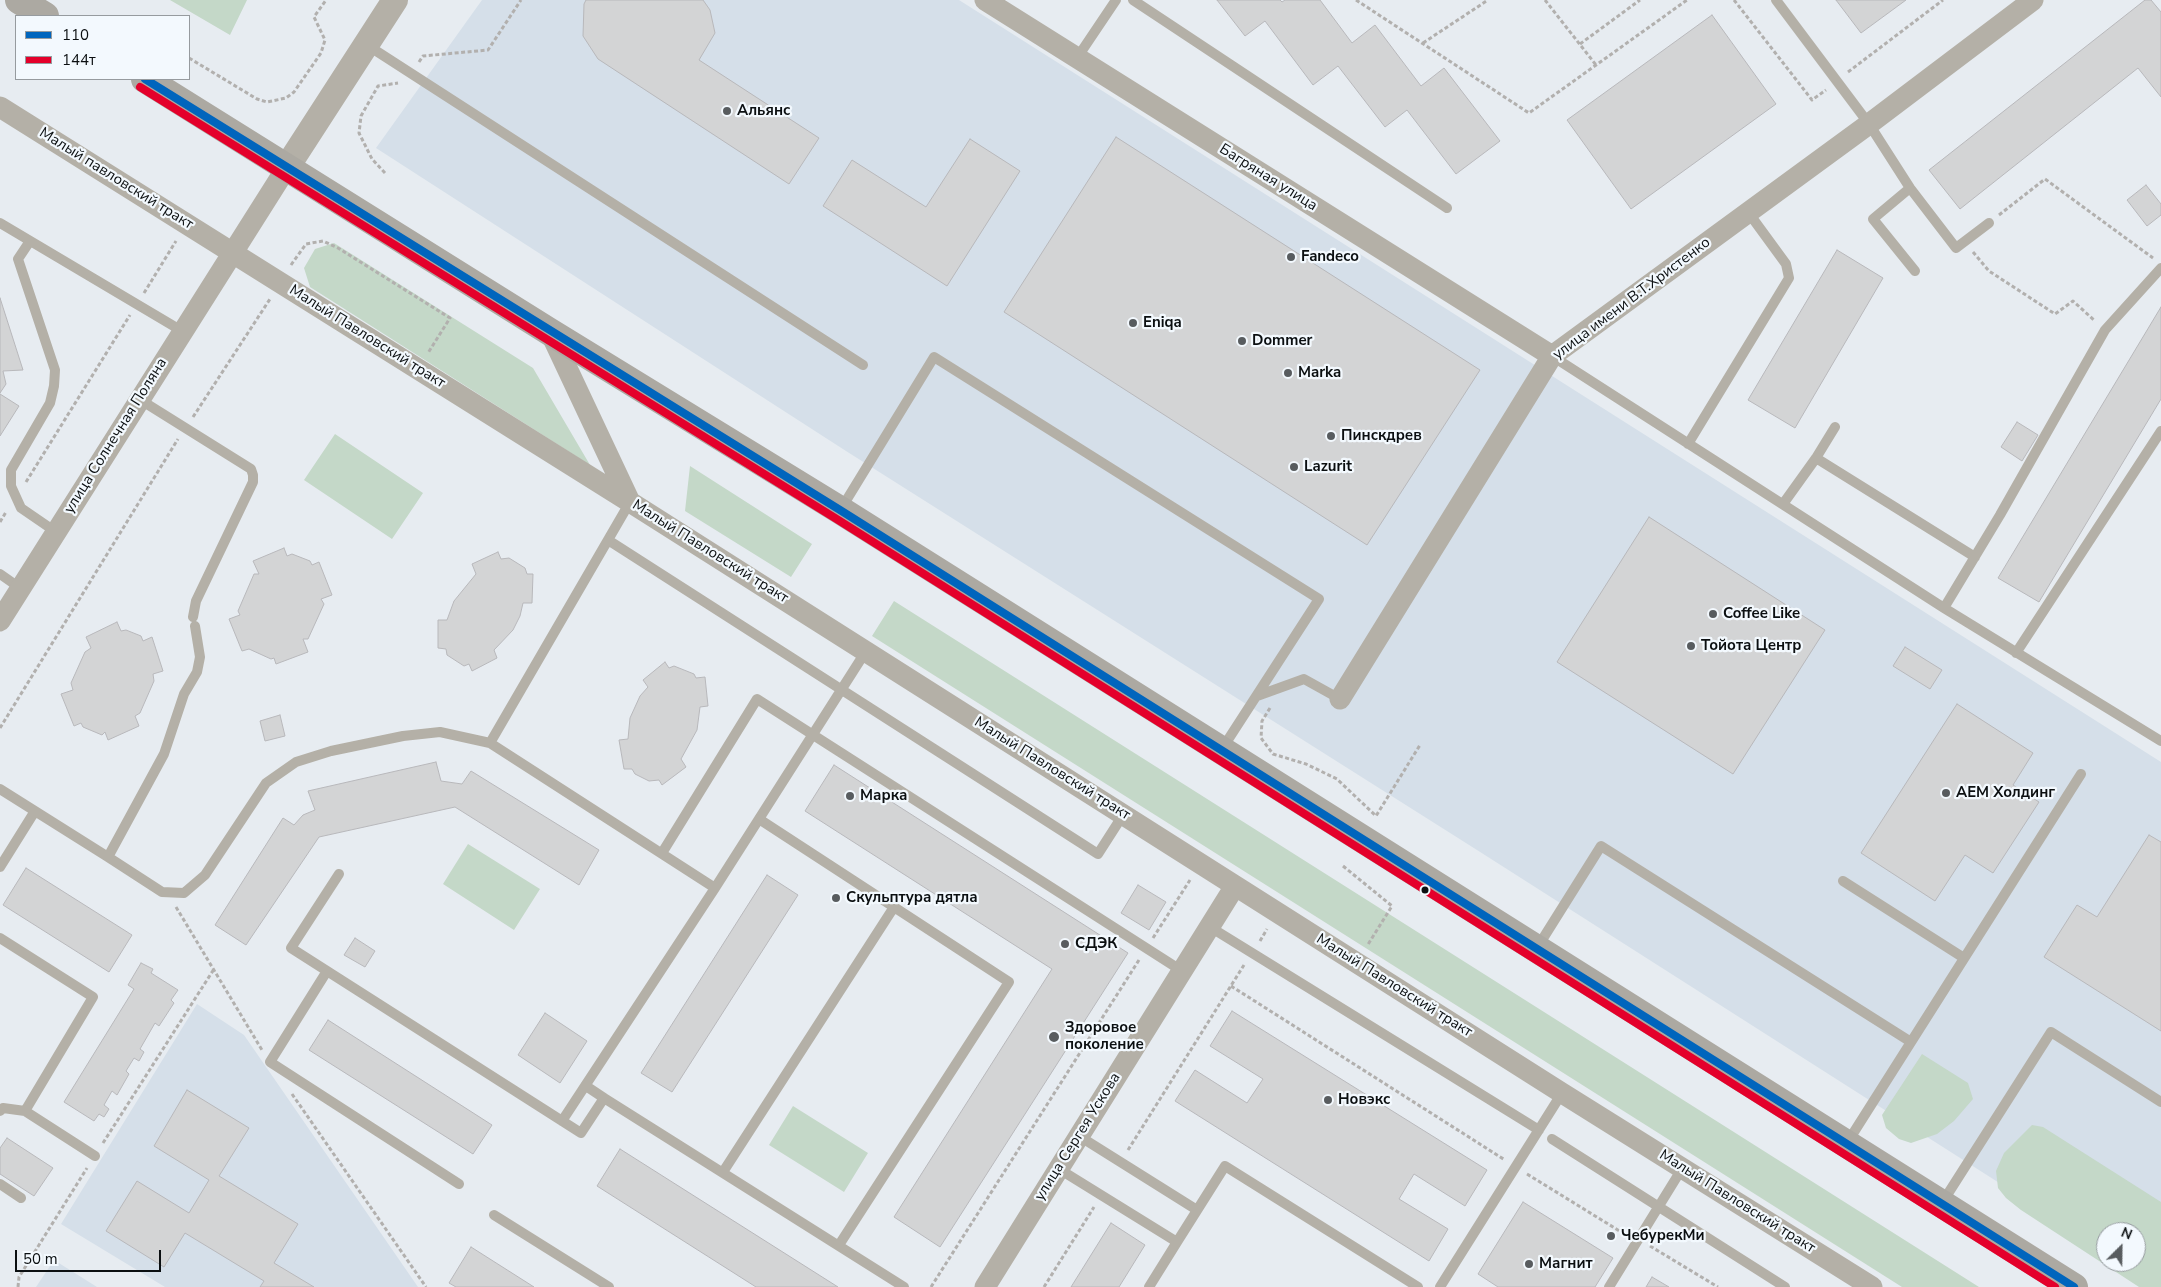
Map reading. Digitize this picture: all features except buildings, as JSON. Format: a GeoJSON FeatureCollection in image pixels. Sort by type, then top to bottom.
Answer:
{"type":"FeatureCollection","features":[{"type":"Feature","properties":{"kind":"main road"},"geometry":{"type":"LineString","coordinates":[[19,0],[43,15]]}},
{"type":"Feature","properties":{"kind":"main road"},"geometry":{"type":"LineString","coordinates":[[147,80],[1222,749],[2074,1287]]}},
{"type":"Feature","properties":{"kind":"street"},"geometry":{"type":"LineString","coordinates":[[287,167],[395,0]]}},
{"type":"Feature","properties":{"kind":"street","name":"Багряная улица"},"geometry":{"type":"LineString","coordinates":[[984,0],[1552,356]]}},
{"type":"Feature","properties":{"kind":"street","name":"улица имени В.Т.Христенко"},"geometry":{"type":"LineString","coordinates":[[1340,699],[1552,356],[1869,124],[2033,0]]}},
{"type":"Feature","properties":{"kind":"street","name":"Малый павловский тракт"},"geometry":{"type":"LineString","coordinates":[[0,108],[232,251]]}},
{"type":"Feature","properties":{"kind":"street","name":"улица Солнечная Поляна"},"geometry":{"type":"LineString","coordinates":[[0,621],[232,251],[287,167]]}},
{"type":"Feature","properties":{"kind":"street","name":"Малый Павловский тракт"},"geometry":{"type":"LineString","coordinates":[[232,251],[1562,1093],[1872,1287]]}},
{"type":"Feature","properties":{"kind":"street"},"geometry":{"type":"LineString","coordinates":[[550,332],[630,502]]}},
{"type":"Feature","properties":{"kind":"street","name":"улица Сергея Ускова"},"geometry":{"type":"LineString","coordinates":[[985,1287],[1235,886]]}},
{"type":"Feature","properties":{"kind":"lane"},"geometry":{"type":"LineString","coordinates":[[1077,58],[1116,0]]}},
{"type":"Feature","properties":{"kind":"lane"},"geometry":{"type":"LineString","coordinates":[[1133,0],[1447,208]]}},
{"type":"Feature","properties":{"kind":"lane"},"geometry":{"type":"LineString","coordinates":[[1776,0],[1869,124],[1910,188],[1956,248],[1989,223]]}},
{"type":"Feature","properties":{"kind":"lane"},"geometry":{"type":"LineString","coordinates":[[366,44],[863,365]]}},
{"type":"Feature","properties":{"kind":"lane"},"geometry":{"type":"LineString","coordinates":[[1910,188],[1873,219],[1916,271]]}},
{"type":"Feature","properties":{"kind":"lane"},"geometry":{"type":"LineString","coordinates":[[1688,444],[1789,278],[1786,264],[1748,212]]}},
{"type":"Feature","properties":{"kind":"lane"},"geometry":{"type":"LineString","coordinates":[[0,223],[182,331]]}},
{"type":"Feature","properties":{"kind":"lane"},"geometry":{"type":"LineString","coordinates":[[30,241],[18,259],[55,370],[50,403],[11,470],[12,486],[22,508],[56,532]]}},
{"type":"Feature","properties":{"kind":"lane"},"geometry":{"type":"LineString","coordinates":[[1944,608],[2105,330],[2161,268]]}},
{"type":"Feature","properties":{"kind":"lane"},"geometry":{"type":"LineString","coordinates":[[1552,356],[1944,608],[2161,741]]}},
{"type":"Feature","properties":{"kind":"lane"},"geometry":{"type":"LineString","coordinates":[[840,510],[934,357],[1318,599],[1222,749]]}},
{"type":"Feature","properties":{"kind":"lane"},"geometry":{"type":"LineString","coordinates":[[108,857],[164,754],[184,694],[198,672],[200,657],[194,622],[196,601],[253,482],[251,469],[139,399]]}},
{"type":"Feature","properties":{"kind":"lane"},"geometry":{"type":"LineString","coordinates":[[1783,504],[1816,458],[1835,427]]}},
{"type":"Feature","properties":{"kind":"lane"},"geometry":{"type":"LineString","coordinates":[[2016,653],[2161,431]]}},
{"type":"Feature","properties":{"kind":"lane"},"geometry":{"type":"LineString","coordinates":[[1816,458],[1975,557]]}},
{"type":"Feature","properties":{"kind":"lane"},"geometry":{"type":"LineString","coordinates":[[490,743],[630,502]]}},
{"type":"Feature","properties":{"kind":"lane"},"geometry":{"type":"LineString","coordinates":[[608,540],[1098,854],[1123,815]]}},
{"type":"Feature","properties":{"kind":"lane"},"geometry":{"type":"LineString","coordinates":[[0,574],[20,588]]}},
{"type":"Feature","properties":{"kind":"lane"},"geometry":{"type":"LineString","coordinates":[[562,1121],[715,888],[866,651]]}},
{"type":"Feature","properties":{"kind":"lane"},"geometry":{"type":"LineString","coordinates":[[1257,696],[1304,679],[1340,699]]}},
{"type":"Feature","properties":{"kind":"lane"},"geometry":{"type":"LineString","coordinates":[[662,853],[757,699],[1182,971]]}},
{"type":"Feature","properties":{"kind":"lane"},"geometry":{"type":"LineString","coordinates":[[0,789],[162,892],[184,893],[205,875],[266,783],[296,762],[358,746],[440,732],[490,743],[715,888]]}},
{"type":"Feature","properties":{"kind":"lane"},"geometry":{"type":"LineString","coordinates":[[1846,1144],[2081,774]]}},
{"type":"Feature","properties":{"kind":"lane"},"geometry":{"type":"LineString","coordinates":[[0,867],[35,811]]}},
{"type":"Feature","properties":{"kind":"lane"},"geometry":{"type":"LineString","coordinates":[[759,819],[1009,982],[839,1245]]}},
{"type":"Feature","properties":{"kind":"lane"},"geometry":{"type":"LineString","coordinates":[[1537,949],[1601,846],[1911,1042]]}},
{"type":"Feature","properties":{"kind":"lane"},"geometry":{"type":"LineString","coordinates":[[339,874],[291,948],[581,1133],[604,1098]]}},
{"type":"Feature","properties":{"kind":"lane"},"geometry":{"type":"LineString","coordinates":[[1843,881],[1964,958]]}},
{"type":"Feature","properties":{"kind":"lane"},"geometry":{"type":"LineString","coordinates":[[723,1172],[894,907]]}},
{"type":"Feature","properties":{"kind":"lane"},"geometry":{"type":"LineString","coordinates":[[1210,927],[1539,1130]]}},
{"type":"Feature","properties":{"kind":"lane"},"geometry":{"type":"LineString","coordinates":[[0,938],[93,997],[24,1111]]}},
{"type":"Feature","properties":{"kind":"lane"},"geometry":{"type":"LineString","coordinates":[[328,972],[270,1062],[459,1184]]}},
{"type":"Feature","properties":{"kind":"lane"},"geometry":{"type":"LineString","coordinates":[[1941,1203],[2051,1032],[2161,1102]]}},
{"type":"Feature","properties":{"kind":"lane"},"geometry":{"type":"LineString","coordinates":[[586,1086],[904,1287]]}},
{"type":"Feature","properties":{"kind":"lane"},"geometry":{"type":"LineString","coordinates":[[1440,1287],[1562,1093]]}},
{"type":"Feature","properties":{"kind":"lane"},"geometry":{"type":"LineString","coordinates":[[0,1111],[3,1108],[24,1111],[95,1156]]}},
{"type":"Feature","properties":{"kind":"lane"},"geometry":{"type":"LineString","coordinates":[[1079,1136],[1197,1210]]}},
{"type":"Feature","properties":{"kind":"lane"},"geometry":{"type":"LineString","coordinates":[[1552,1139],[1785,1287]]}},
{"type":"Feature","properties":{"kind":"lane"},"geometry":{"type":"LineString","coordinates":[[1149,1287],[1225,1166],[1418,1287]]}},
{"type":"Feature","properties":{"kind":"lane"},"geometry":{"type":"LineString","coordinates":[[1609,1287],[1683,1167]]}},
{"type":"Feature","properties":{"kind":"lane"},"geometry":{"type":"LineString","coordinates":[[1059,1169],[1177,1242]]}},
{"type":"Feature","properties":{"kind":"lane"},"geometry":{"type":"LineString","coordinates":[[0,1184],[21,1198]]}},
{"type":"Feature","properties":{"kind":"lane"},"geometry":{"type":"LineString","coordinates":[[494,1215],[609,1287]]}},
{"type":"Feature","properties":{"kind":"path"},"geometry":{"type":"LineString","coordinates":[[190,59],[256,99],[267,102],[286,98],[294,92],[321,53],[325,40],[314,17],[326,0]]}},
{"type":"Feature","properties":{"kind":"path"},"geometry":{"type":"LineString","coordinates":[[385,172],[372,159],[359,133],[361,116],[378,86],[404,82],[423,56],[488,50],[521,0]]}},
{"type":"Feature","properties":{"kind":"path"},"geometry":{"type":"LineString","coordinates":[[1356,0],[1530,113],[1687,0]]}},
{"type":"Feature","properties":{"kind":"path"},"geometry":{"type":"LineString","coordinates":[[1422,43],[1488,0]]}},
{"type":"Feature","properties":{"kind":"path"},"geometry":{"type":"LineString","coordinates":[[1545,0],[1596,65]]}},
{"type":"Feature","properties":{"kind":"path"},"geometry":{"type":"LineString","coordinates":[[1580,44],[1640,0]]}},
{"type":"Feature","properties":{"kind":"path"},"geometry":{"type":"LineString","coordinates":[[1734,0],[1812,100],[1943,0]]}},
{"type":"Feature","properties":{"kind":"path"},"geometry":{"type":"LineString","coordinates":[[1989,223],[2045,179],[2161,264]]}},
{"type":"Feature","properties":{"kind":"path"},"geometry":{"type":"LineString","coordinates":[[0,522],[177,240]]}},
{"type":"Feature","properties":{"kind":"path"},"geometry":{"type":"LineString","coordinates":[[291,265],[306,244],[323,241],[338,248],[450,318],[426,356]]}},
{"type":"Feature","properties":{"kind":"path"},"geometry":{"type":"LineString","coordinates":[[1964,242],[1989,271],[2055,314],[2073,301],[2105,330]]}},
{"type":"Feature","properties":{"kind":"path"},"geometry":{"type":"LineString","coordinates":[[0,728],[185,428],[270,298]]}},
{"type":"Feature","properties":{"kind":"path"},"geometry":{"type":"LineString","coordinates":[[1257,696],[1272,705],[1262,721],[1261,738],[1273,754],[1306,764],[1337,779],[1376,816],[1420,745]]}},
{"type":"Feature","properties":{"kind":"path"},"geometry":{"type":"LineString","coordinates":[[1343,866],[1392,906],[1357,962]]}},
{"type":"Feature","properties":{"kind":"path"},"geometry":{"type":"LineString","coordinates":[[931,1287],[1191,878]]}},
{"type":"Feature","properties":{"kind":"path"},"geometry":{"type":"LineString","coordinates":[[1121,1162],[1269,926]]}},
{"type":"Feature","properties":{"kind":"path"},"geometry":{"type":"LineString","coordinates":[[18,1287],[19,1277],[214,969]]}},
{"type":"Feature","properties":{"kind":"path"},"geometry":{"type":"LineString","coordinates":[[1231,986],[1636,1242],[1655,1247],[1718,1287]]}},
{"type":"Feature","properties":{"kind":"path"},"geometry":{"type":"LineString","coordinates":[[1044,1287],[1101,1195]]}},
{"type":"Feature","properties":{"kind":"shaded area"},"geometry":{"type":"Polygon","coordinates":[[[482,0],[959,0],[2161,762],[2161,1286],[2146,1272],[2146,1222],[2096,1222],[2096,1245],[846,451],[376,148],[482,0]]]}},
{"type":"Feature","properties":{"kind":"shaded area"},"geometry":{"type":"Polygon","coordinates":[[[197,1004],[244,1035],[418,1287],[165,1287],[61,1224],[197,1004]]]}},
{"type":"Feature","properties":{"kind":"shaded area"},"geometry":{"type":"Polygon","coordinates":[[[54,1260],[97,1287],[36,1287],[54,1260]]]}},
{"type":"Feature","properties":{"kind":"green space"},"geometry":{"type":"Polygon","coordinates":[[[170,0],[247,0],[230,35],[170,0]]]}},
{"type":"Feature","properties":{"kind":"green space"},"geometry":{"type":"Polygon","coordinates":[[[334,243],[533,368],[590,465],[310,287],[304,268],[315,249],[334,243]]]}},
{"type":"Feature","properties":{"kind":"green space"},"geometry":{"type":"Polygon","coordinates":[[[335,434],[423,493],[392,539],[304,480],[335,434]]]}},
{"type":"Feature","properties":{"kind":"green space"},"geometry":{"type":"Polygon","coordinates":[[[690,466],[812,544],[791,577],[685,511],[690,466]]]}},
{"type":"Feature","properties":{"kind":"green space"},"geometry":{"type":"Polygon","coordinates":[[[894,601],[1979,1287],[1902,1287],[872,636],[894,601]]]}},
{"type":"Feature","properties":{"kind":"green space"},"geometry":{"type":"Polygon","coordinates":[[[468,844],[540,889],[514,930],[443,884],[468,844]]]}},
{"type":"Feature","properties":{"kind":"green space"},"geometry":{"type":"Polygon","coordinates":[[[1922,1054],[1968,1083],[1973,1099],[1954,1121],[1937,1134],[1911,1143],[1899,1139],[1886,1128],[1882,1115],[1922,1054]]]}},
{"type":"Feature","properties":{"kind":"green space"},"geometry":{"type":"Polygon","coordinates":[[[793,1106],[868,1153],[844,1192],[769,1145],[793,1106]]]}},
{"type":"Feature","properties":{"kind":"green space"},"geometry":{"type":"Polygon","coordinates":[[[2032,1125],[2043,1127],[2161,1202],[2161,1287],[2139,1287],[2116,1272],[2146,1272],[2146,1222],[2096,1222],[2096,1259],[2021,1210],[2006,1198],[1998,1188],[1996,1171],[2004,1153],[2032,1125]]]}},
{"type":"Feature","properties":{"kind":"transit line","name":"110"},"geometry":{"type":"LineString","coordinates":[[147,80],[840,510],[2074,1287]]}},
{"type":"Feature","properties":{"kind":"transit line","name":"144т"},"geometry":{"type":"LineString","coordinates":[[140,87],[835,518],[2055,1287]]}},
{"type":"Feature","properties":{"kind":"place","name":"Альянс"},"geometry":{"type":"Point","coordinates":[727,111]}},
{"type":"Feature","properties":{"kind":"place","name":"Fandeco"},"geometry":{"type":"Point","coordinates":[1291,257]}},
{"type":"Feature","properties":{"kind":"place","name":"Eniqa"},"geometry":{"type":"Point","coordinates":[1133,323]}},
{"type":"Feature","properties":{"kind":"place","name":"Dommer"},"geometry":{"type":"Point","coordinates":[1242,341]}},
{"type":"Feature","properties":{"kind":"place","name":"Marka"},"geometry":{"type":"Point","coordinates":[1288,373]}},
{"type":"Feature","properties":{"kind":"place","name":"Пинскдрев"},"geometry":{"type":"Point","coordinates":[1331,436]}},
{"type":"Feature","properties":{"kind":"place","name":"Lazurit"},"geometry":{"type":"Point","coordinates":[1294,467]}},
{"type":"Feature","properties":{"kind":"place","name":"Coffee Like"},"geometry":{"type":"Point","coordinates":[1713,614]}},
{"type":"Feature","properties":{"kind":"place","name":"Тойота Центр"},"geometry":{"type":"Point","coordinates":[1691,646]}},
{"type":"Feature","properties":{"kind":"place","name":"АЕМ Холдинг"},"geometry":{"type":"Point","coordinates":[1946,793]}},
{"type":"Feature","properties":{"kind":"place","name":"Марка"},"geometry":{"type":"Point","coordinates":[850,796]}},
{"type":"Feature","properties":{"kind":"place","name":"Скульптура дятла"},"geometry":{"type":"Point","coordinates":[836,898]}},
{"type":"Feature","properties":{"kind":"place","name":"СДЭК"},"geometry":{"type":"Point","coordinates":[1065,944]}},
{"type":"Feature","properties":{"kind":"place","name":"Здоровое поколение"},"geometry":{"type":"Point","coordinates":[1054,1037]}},
{"type":"Feature","properties":{"kind":"place","name":"Новэкс"},"geometry":{"type":"Point","coordinates":[1328,1100]}},
{"type":"Feature","properties":{"kind":"place","name":"ЧебурекМи"},"geometry":{"type":"Point","coordinates":[1611,1236]}},
{"type":"Feature","properties":{"kind":"place","name":"Магнит"},"geometry":{"type":"Point","coordinates":[1529,1264]}}]}
